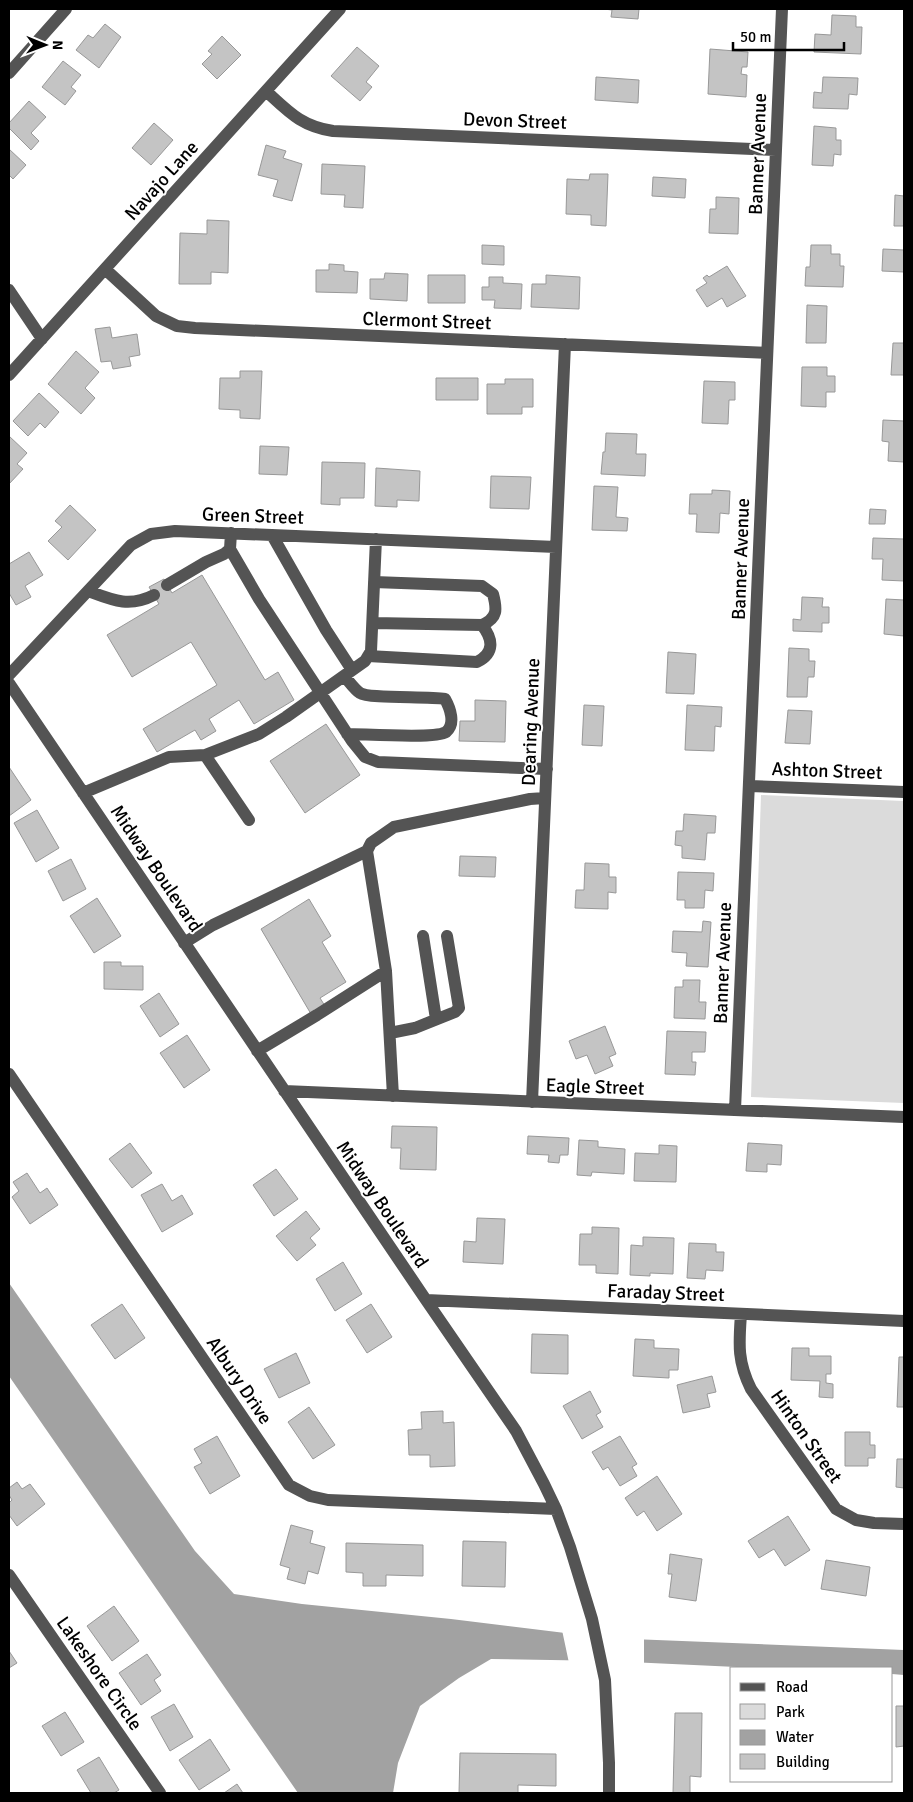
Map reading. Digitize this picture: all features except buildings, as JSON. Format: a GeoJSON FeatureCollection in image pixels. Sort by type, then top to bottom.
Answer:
{"type":"FeatureCollection","features":[{"type":"Feature","properties":{"kind":"street"},"geometry":{"type":"LineString","coordinates":[[9,73],[66,9]]}},
{"type":"Feature","properties":{"kind":"street","name":"Navajo Lane"},"geometry":{"type":"LineString","coordinates":[[9,376],[340,9]]}},
{"type":"Feature","properties":{"kind":"street","name":"Banner Avenue"},"geometry":{"type":"LineString","coordinates":[[735,1110],[782,9]]}},
{"type":"Feature","properties":{"kind":"street","name":"Devon Street"},"geometry":{"type":"LineString","coordinates":[[266,91],[294,117],[315,128],[333,131],[776,150]]}},
{"type":"Feature","properties":{"kind":"street","name":"Clermont Street"},"geometry":{"type":"LineString","coordinates":[[105,268],[156,316],[178,326],[767,353]]}},
{"type":"Feature","properties":{"kind":"street"},"geometry":{"type":"LineString","coordinates":[[9,290],[42,339]]}},
{"type":"Feature","properties":{"kind":"street","name":"Dearing Avenue"},"geometry":{"type":"LineString","coordinates":[[532,1102],[565,344]]}},
{"type":"Feature","properties":{"kind":"street","name":"Green Street"},"geometry":{"type":"LineString","coordinates":[[9,675],[131,545],[151,534],[175,531],[556,547]]}},
{"type":"Feature","properties":{"kind":"street"},"geometry":{"type":"LineString","coordinates":[[231,533],[230,549],[259,599],[347,734],[365,757],[378,762],[547,769]]}},
{"type":"Feature","properties":{"kind":"street"},"geometry":{"type":"LineString","coordinates":[[272,535],[360,694],[445,699],[450,707],[451,719],[448,730],[443,733],[430,735],[347,734]]}},
{"type":"Feature","properties":{"kind":"street"},"geometry":{"type":"LineString","coordinates":[[83,793],[169,757],[205,755],[259,734],[365,661],[371,651],[376,539]]}},
{"type":"Feature","properties":{"kind":"street"},"geometry":{"type":"LineString","coordinates":[[167,585],[230,549]]}},
{"type":"Feature","properties":{"kind":"street"},"geometry":{"type":"LineString","coordinates":[[372,623],[482,625],[491,621],[495,614],[493,594],[482,586],[374,582]]}},
{"type":"Feature","properties":{"kind":"street"},"geometry":{"type":"LineString","coordinates":[[88,591],[122,602],[142,602],[154,595]]}},
{"type":"Feature","properties":{"kind":"street"},"geometry":{"type":"LineString","coordinates":[[368,656],[477,662],[486,658],[490,644],[489,634],[482,625]]}},
{"type":"Feature","properties":{"kind":"street","name":"Midway Boulevard"},"geometry":{"type":"LineString","coordinates":[[9,683],[516,1431],[556,1509],[592,1619],[604,1680],[610,1763],[609,1793]]}},
{"type":"Feature","properties":{"kind":"street"},"geometry":{"type":"LineString","coordinates":[[205,755],[249,820]]}},
{"type":"Feature","properties":{"kind":"street","name":"Ashton Street"},"geometry":{"type":"LineString","coordinates":[[749,786],[904,792]]}},
{"type":"Feature","properties":{"kind":"street"},"geometry":{"type":"LineString","coordinates":[[393,1096],[386,971],[367,851],[371,843],[394,827],[530,799],[545,798]]}},
{"type":"Feature","properties":{"kind":"street"},"geometry":{"type":"LineString","coordinates":[[184,943],[213,926],[367,851]]}},
{"type":"Feature","properties":{"kind":"street"},"geometry":{"type":"LineString","coordinates":[[423,936],[436,1019]]}},
{"type":"Feature","properties":{"kind":"street"},"geometry":{"type":"LineString","coordinates":[[390,1034],[415,1028],[454,1012],[459,1008],[446,936]]}},
{"type":"Feature","properties":{"kind":"street"},"geometry":{"type":"LineString","coordinates":[[257,1051],[386,971]]}},
{"type":"Feature","properties":{"kind":"street","name":"Albury Drive"},"geometry":{"type":"LineString","coordinates":[[9,1074],[289,1485],[310,1496],[328,1500],[556,1509]]}},
{"type":"Feature","properties":{"kind":"street","name":"Eagle Street"},"geometry":{"type":"LineString","coordinates":[[284,1091],[904,1118]]}},
{"type":"Feature","properties":{"kind":"street","name":"Faraday Street"},"geometry":{"type":"LineString","coordinates":[[426,1300],[904,1321]]}},
{"type":"Feature","properties":{"kind":"street","name":"Hinton Street"},"geometry":{"type":"LineString","coordinates":[[740,1314],[739,1349],[742,1372],[750,1389],[836,1509],[856,1520],[904,1524]]}},
{"type":"Feature","properties":{"kind":"street","name":"Lakeshore Circle"},"geometry":{"type":"LineString","coordinates":[[9,1574],[160,1793]]}},
{"type":"Feature","properties":{"kind":"green space"},"geometry":{"type":"Polygon","coordinates":[[[761,795],[904,801],[904,1103],[751,1097],[761,795]]]}},
{"type":"Feature","properties":{"kind":"water"},"geometry":{"type":"Polygon","coordinates":[[[9,1283],[195,1551],[234,1594],[302,1604],[451,1619],[606,1638],[904,1650],[904,1675],[893,1674],[893,1667],[737,1667],[608,1661],[491,1659],[459,1678],[420,1706],[398,1763],[393,1793],[298,1793],[9,1376],[9,1283]]]}},
{"type":"Feature","properties":{"kind":"pier"},"geometry":{"type":"Polygon","coordinates":[[[562,1630],[606,1636],[644,1636],[644,1666],[569,1663],[562,1630]]]}}]}
